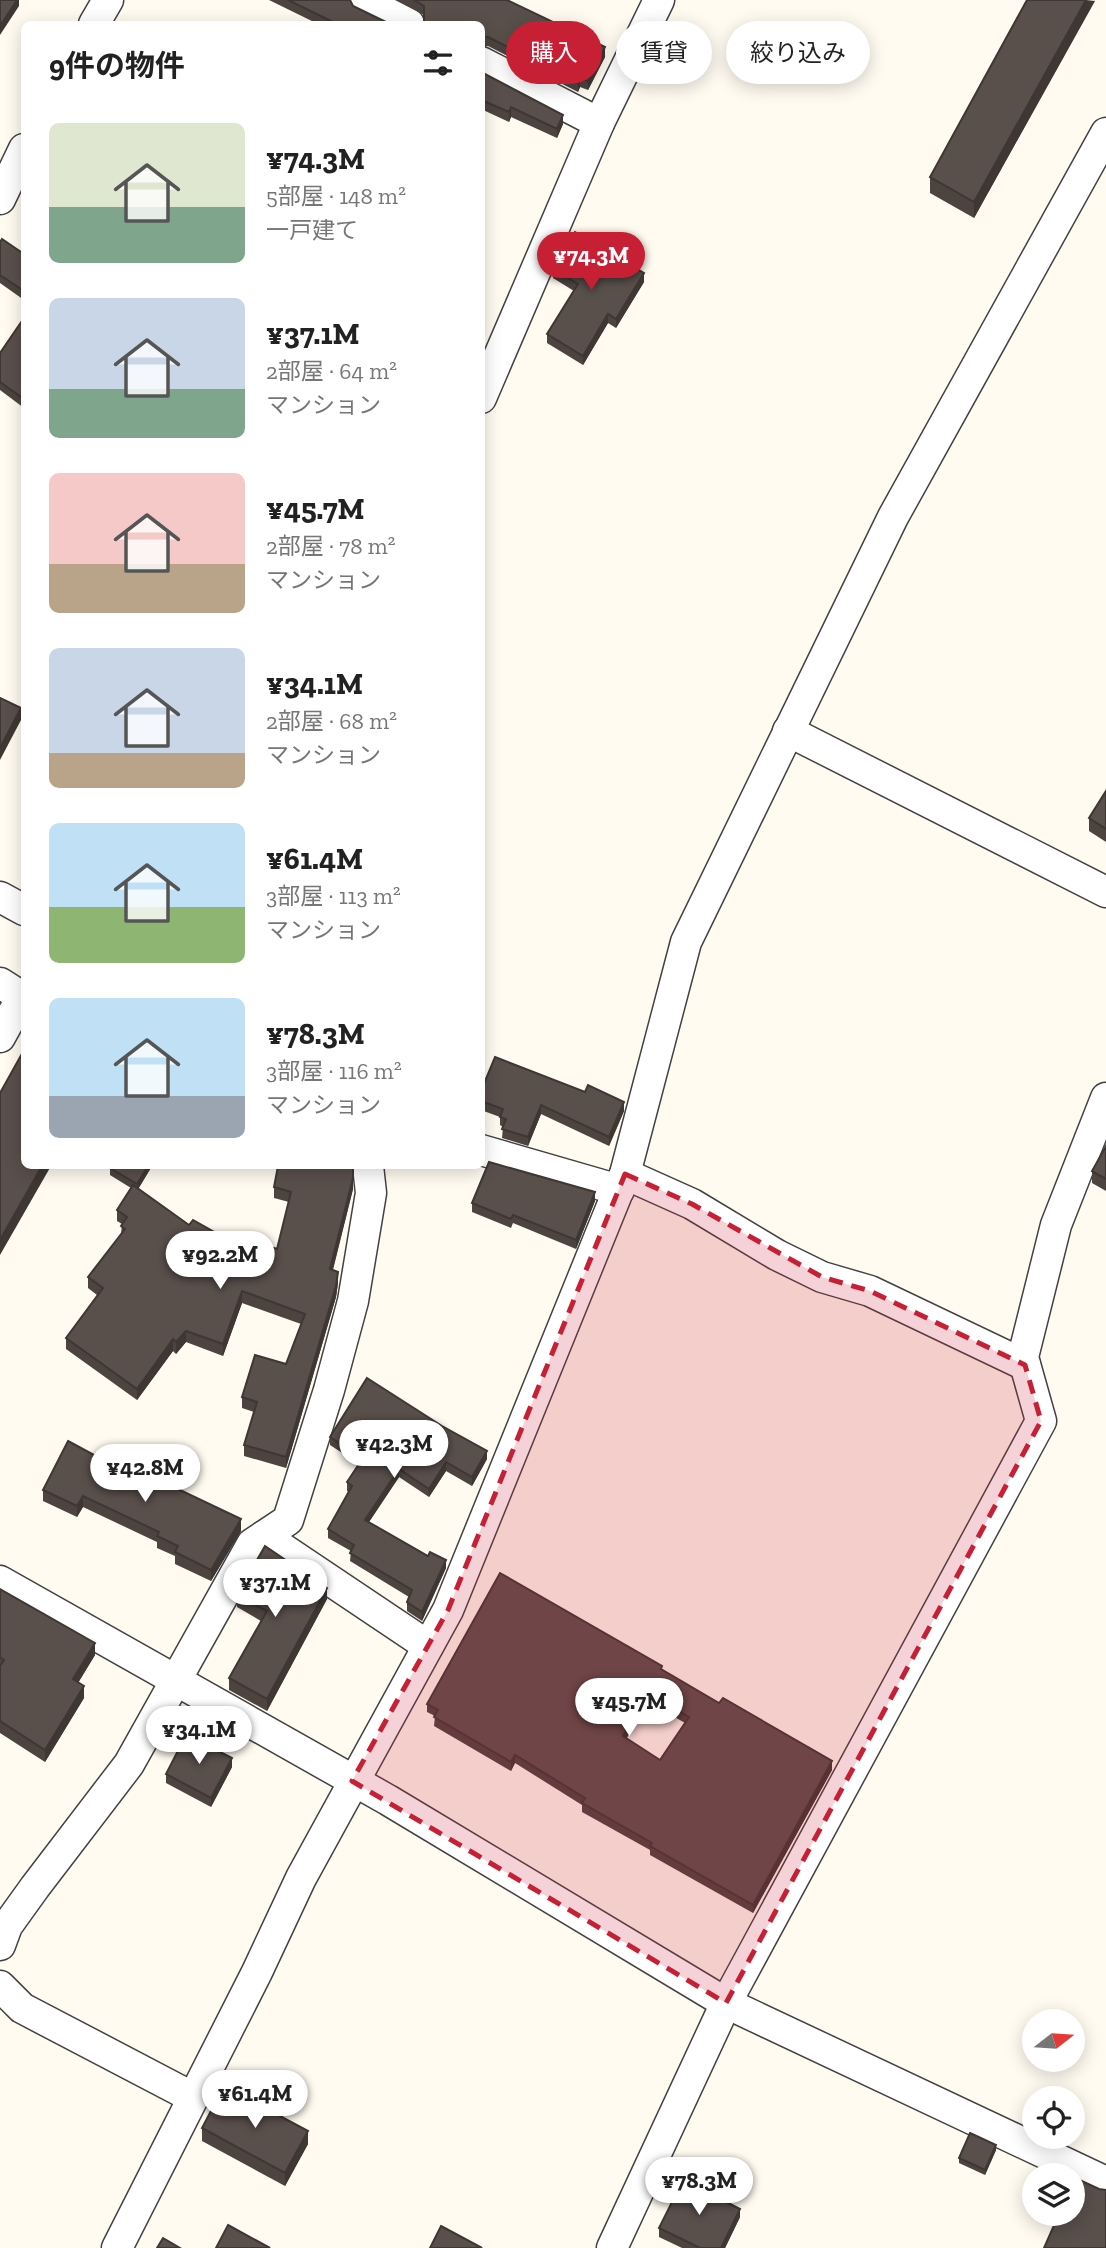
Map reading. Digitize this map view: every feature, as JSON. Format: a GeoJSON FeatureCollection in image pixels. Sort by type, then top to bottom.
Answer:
{"type":"FeatureCollection","features":[{"type":"Feature","properties":{"kind":"street"},"geometry":{"type":"LineString","coordinates":[[96,21],[108,0]]}},
{"type":"Feature","properties":{"kind":"street"},"geometry":{"type":"LineString","coordinates":[[362,0],[403,21]]}},
{"type":"Feature","properties":{"kind":"street"},"geometry":{"type":"LineString","coordinates":[[485,389],[598,123],[659,0]]}},
{"type":"Feature","properties":{"kind":"street"},"geometry":{"type":"LineString","coordinates":[[485,64],[598,123]]}},
{"type":"Feature","properties":{"kind":"street"},"geometry":{"type":"LineString","coordinates":[[117,2248],[352,1781],[448,1610],[622,1182],[686,943],[892,517],[1106,134]]}},
{"type":"Feature","properties":{"kind":"street"},"geometry":{"type":"LineString","coordinates":[[0,200],[21,155]]}},
{"type":"Feature","properties":{"kind":"street"},"geometry":{"type":"LineString","coordinates":[[788,731],[1106,892]]}},
{"type":"Feature","properties":{"kind":"street"},"geometry":{"type":"LineString","coordinates":[[0,897],[21,908]]}},
{"type":"Feature","properties":{"kind":"street"},"geometry":{"type":"LineString","coordinates":[[0,1037],[16,991]]}},
{"type":"Feature","properties":{"kind":"street"},"geometry":{"type":"LineString","coordinates":[[612,2248],[726,2003],[1041,1421],[1023,1357],[1056,1225],[1106,1098]]}},
{"type":"Feature","properties":{"kind":"street"},"geometry":{"type":"LineString","coordinates":[[485,1151],[622,1182],[692,1204],[777,1255],[822,1277],[870,1291],[1025,1366]]}},
{"type":"Feature","properties":{"kind":"street"},"geometry":{"type":"LineString","coordinates":[[0,1945],[7,1926],[129,1764],[252,1544],[288,1520],[330,1390],[360,1260],[371,1193],[368,1169]]}},
{"type":"Feature","properties":{"kind":"street"},"geometry":{"type":"LineString","coordinates":[[264,1536],[428,1646]]}},
{"type":"Feature","properties":{"kind":"street"},"geometry":{"type":"LineString","coordinates":[[0,1581],[352,1781],[726,2003],[1106,2182]]}},
{"type":"Feature","properties":{"kind":"street"},"geometry":{"type":"LineString","coordinates":[[0,1986],[22,2008],[192,2097]]}},
{"type":"Feature","properties":{"kind":"highlighted area"},"geometry":{"type":"Polygon","coordinates":[[[625,1174],[692,1204],[822,1277],[870,1291],[1025,1365],[1041,1421],[726,2003],[352,1781],[448,1610],[625,1174]]]}},
{"type":"Feature","properties":{"kind":"building"},"geometry":{"type":"Polygon","coordinates":[[[0,0],[17,0],[0,26],[0,0]]]}},
{"type":"Feature","properties":{"kind":"building"},"geometry":{"type":"Polygon","coordinates":[[[288,0],[350,0],[353,6],[384,21],[331,21],[288,0]]]}},
{"type":"Feature","properties":{"kind":"building"},"geometry":{"type":"Polygon","coordinates":[[[414,0],[507,0],[551,21],[506,21],[506,46],[485,37],[485,21],[424,21],[424,6],[414,0]]]}},
{"type":"Feature","properties":{"kind":"building"},"geometry":{"type":"Polygon","coordinates":[[[1027,0],[1086,0],[974,202],[930,177],[1027,0]]]}},
{"type":"Feature","properties":{"kind":"building"},"geometry":{"type":"Polygon","coordinates":[[[485,74],[563,115],[557,129],[511,107],[509,112],[485,102],[485,74]]]}},
{"type":"Feature","properties":{"kind":"building"},"geometry":{"type":"Polygon","coordinates":[[[575,232],[644,273],[616,319],[608,314],[583,356],[547,334],[578,284],[553,269],[575,232]]]}},
{"type":"Feature","properties":{"kind":"building"},"geometry":{"type":"Polygon","coordinates":[[[2,239],[21,252],[21,289],[0,275],[2,239]]]}},
{"type":"Feature","properties":{"kind":"building"},"geometry":{"type":"Polygon","coordinates":[[[21,322],[21,397],[0,382],[0,353],[21,322]]]}},
{"type":"Feature","properties":{"kind":"building"},"geometry":{"type":"Polygon","coordinates":[[[0,698],[21,708],[0,748],[0,698]]]}},
{"type":"Feature","properties":{"kind":"building"},"geometry":{"type":"Polygon","coordinates":[[[1106,791],[1106,829],[1089,818],[1106,791]]]}},
{"type":"Feature","properties":{"kind":"building"},"geometry":{"type":"Polygon","coordinates":[[[21,1055],[21,1169],[40,1169],[0,1240],[0,1093],[21,1055]]]}},
{"type":"Feature","properties":{"kind":"building"},"geometry":{"type":"Polygon","coordinates":[[[495,1057],[585,1092],[588,1085],[624,1102],[609,1137],[541,1105],[528,1137],[502,1129],[506,1119],[500,1117],[503,1109],[485,1102],[485,1081],[495,1057]]]}},
{"type":"Feature","properties":{"kind":"building"},"geometry":{"type":"Polygon","coordinates":[[[1106,1146],[1106,1179],[1092,1171],[1106,1146]]]}},
{"type":"Feature","properties":{"kind":"building"},"geometry":{"type":"Polygon","coordinates":[[[489,1162],[595,1192],[576,1240],[513,1215],[511,1219],[472,1203],[489,1162]]]}},
{"type":"Feature","properties":{"kind":"building"},"geometry":{"type":"Polygon","coordinates":[[[112,1169],[146,1169],[137,1184],[112,1169]]]}},
{"type":"Feature","properties":{"kind":"building"},"geometry":{"type":"Polygon","coordinates":[[[277,1169],[353,1169],[330,1269],[338,1272],[336,1286],[286,1457],[244,1445],[257,1402],[242,1397],[255,1355],[286,1364],[305,1314],[242,1291],[223,1344],[186,1331],[176,1342],[173,1339],[137,1389],[66,1338],[103,1288],[88,1277],[125,1229],[121,1226],[127,1217],[117,1210],[133,1185],[189,1225],[193,1220],[234,1243],[237,1235],[277,1249],[291,1192],[274,1187],[277,1169]]]}},
{"type":"Feature","properties":{"kind":"building"},"geometry":{"type":"Polygon","coordinates":[[[367,1378],[487,1451],[472,1477],[446,1462],[429,1489],[399,1469],[365,1520],[428,1556],[430,1552],[446,1560],[422,1612],[407,1602],[412,1590],[350,1553],[354,1545],[328,1529],[352,1486],[347,1482],[363,1458],[330,1437],[367,1378]]]}},
{"type":"Feature","properties":{"kind":"building"},"geometry":{"type":"Polygon","coordinates":[[[68,1441],[131,1475],[134,1468],[241,1519],[211,1570],[175,1552],[178,1546],[157,1536],[159,1532],[83,1496],[77,1506],[43,1490],[68,1441]]]}},
{"type":"Feature","properties":{"kind":"building"},"geometry":{"type":"Polygon","coordinates":[[[265,1546],[327,1588],[267,1699],[229,1678],[267,1611],[237,1595],[265,1546]]]}},
{"type":"Feature","properties":{"kind":"building"},"geometry":{"type":"Polygon","coordinates":[[[500,1573],[662,1666],[661,1669],[719,1703],[723,1698],[832,1761],[753,1905],[650,1846],[652,1843],[582,1803],[585,1798],[515,1755],[511,1762],[434,1717],[438,1710],[427,1704],[500,1573]],[[647,1693],[623,1736],[660,1760],[689,1717],[647,1693]]]}},
{"type":"Feature","properties":{"kind":"building"},"geometry":{"type":"Polygon","coordinates":[[[0,1589],[95,1643],[73,1679],[84,1686],[45,1750],[0,1721],[0,1666],[4,1660],[0,1657],[0,1589]]]}},
{"type":"Feature","properties":{"kind":"building"},"geometry":{"type":"Polygon","coordinates":[[[186,1735],[232,1758],[211,1798],[166,1774],[186,1735]]]}},
{"type":"Feature","properties":{"kind":"building"},"geometry":{"type":"Polygon","coordinates":[[[224,2086],[308,2131],[285,2173],[202,2128],[224,2086]]]}},
{"type":"Feature","properties":{"kind":"building"},"geometry":{"type":"Polygon","coordinates":[[[970,2133],[996,2145],[985,2170],[959,2158],[970,2133]]]}},
{"type":"Feature","properties":{"kind":"building"},"geometry":{"type":"Polygon","coordinates":[[[683,2180],[740,2209],[721,2248],[700,2248],[659,2228],[683,2180]]]}},
{"type":"Feature","properties":{"kind":"building"},"geometry":{"type":"Polygon","coordinates":[[[1085,2183],[1106,2190],[1106,2248],[1044,2248],[1054,2226],[1085,2226],[1085,2183]]]}},
{"type":"Feature","properties":{"kind":"building"},"geometry":{"type":"Polygon","coordinates":[[[228,2225],[270,2248],[216,2248],[228,2225]]]}},
{"type":"Feature","properties":{"kind":"building"},"geometry":{"type":"Polygon","coordinates":[[[441,2226],[482,2248],[430,2248],[441,2226]]]}},
{"type":"Feature","properties":{"kind":"building"},"geometry":{"type":"Polygon","coordinates":[[[163,2238],[180,2248],[157,2248],[163,2238]]]}}]}
